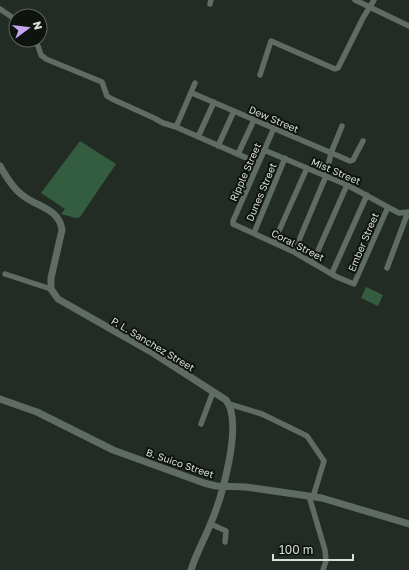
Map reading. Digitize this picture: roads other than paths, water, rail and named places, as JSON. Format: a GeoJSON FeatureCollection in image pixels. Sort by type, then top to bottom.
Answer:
{"type":"FeatureCollection","features":[{"type":"Feature","properties":{"kind":"street"},"geometry":{"type":"LineString","coordinates":[[355,0],[409,26]]}},
{"type":"Feature","properties":{"kind":"street"},"geometry":{"type":"LineString","coordinates":[[260,75],[271,41],[335,69],[338,68],[374,0]]}},
{"type":"Feature","properties":{"kind":"street"},"geometry":{"type":"LineString","coordinates":[[39,48],[41,55],[46,59],[102,82],[107,96],[154,118],[165,118],[170,124],[176,127],[258,163]]}},
{"type":"Feature","properties":{"kind":"street"},"geometry":{"type":"LineString","coordinates":[[176,127],[192,93],[195,83]]}},
{"type":"Feature","properties":{"kind":"street","name":"Dew Street"},"geometry":{"type":"LineString","coordinates":[[192,93],[350,161],[353,160],[363,141]]}},
{"type":"Feature","properties":{"kind":"street"},"geometry":{"type":"LineString","coordinates":[[198,137],[214,102]]}},
{"type":"Feature","properties":{"kind":"street"},"geometry":{"type":"LineString","coordinates":[[218,146],[234,111]]}},
{"type":"Feature","properties":{"kind":"street"},"geometry":{"type":"LineString","coordinates":[[238,154],[254,120]]}},
{"type":"Feature","properties":{"kind":"street"},"geometry":{"type":"LineString","coordinates":[[294,252],[326,176],[331,153],[342,126]]}},
{"type":"Feature","properties":{"kind":"street","name":"Ripple Street"},"geometry":{"type":"LineString","coordinates":[[232,223],[274,128]]}},
{"type":"Feature","properties":{"kind":"street","name":"Mist Street"},"geometry":{"type":"LineString","coordinates":[[264,150],[367,194],[400,213],[409,212]]}},
{"type":"Feature","properties":{"kind":"street","name":"Dunes Street"},"geometry":{"type":"LineString","coordinates":[[254,233],[285,158]]}},
{"type":"Feature","properties":{"kind":"street"},"geometry":{"type":"LineString","coordinates":[[0,166],[13,186],[22,195],[51,211],[61,222],[62,230],[51,278],[51,289],[5,274]]}},
{"type":"Feature","properties":{"kind":"street"},"geometry":{"type":"LineString","coordinates":[[274,242],[307,168]]}},
{"type":"Feature","properties":{"kind":"street"},"geometry":{"type":"LineString","coordinates":[[313,262],[347,185]]}},
{"type":"Feature","properties":{"kind":"street"},"geometry":{"type":"LineString","coordinates":[[332,273],[367,194]]}},
{"type":"Feature","properties":{"kind":"street","name":"Ember Street"},"geometry":{"type":"LineString","coordinates":[[354,284],[388,207]]}},
{"type":"Feature","properties":{"kind":"street"},"geometry":{"type":"LineString","coordinates":[[387,268],[409,212]]}},
{"type":"Feature","properties":{"kind":"street","name":"Coral Street"},"geometry":{"type":"LineString","coordinates":[[232,223],[274,242],[354,284]]}},
{"type":"Feature","properties":{"kind":"street","name":"P. L. Sanchez Street"},"geometry":{"type":"LineString","coordinates":[[51,289],[55,296],[62,302],[153,353],[226,400],[229,404]]}},
{"type":"Feature","properties":{"kind":"street"},"geometry":{"type":"LineString","coordinates":[[201,424],[213,392]]}},
{"type":"Feature","properties":{"kind":"street","name":"B. Suico Street"},"geometry":{"type":"LineString","coordinates":[[0,399],[37,412],[113,450],[204,483],[311,496],[336,501],[409,524]]}},
{"type":"Feature","properties":{"kind":"street"},"geometry":{"type":"LineString","coordinates":[[191,570],[211,524],[223,486],[229,460],[232,415],[229,404]]}},
{"type":"Feature","properties":{"kind":"street"},"geometry":{"type":"LineString","coordinates":[[229,404],[262,414],[308,436],[324,461],[311,496],[325,550],[326,561],[323,570]]}},
{"type":"Feature","properties":{"kind":"street"},"geometry":{"type":"LineString","coordinates":[[211,524],[226,531],[225,542]]}}]}
